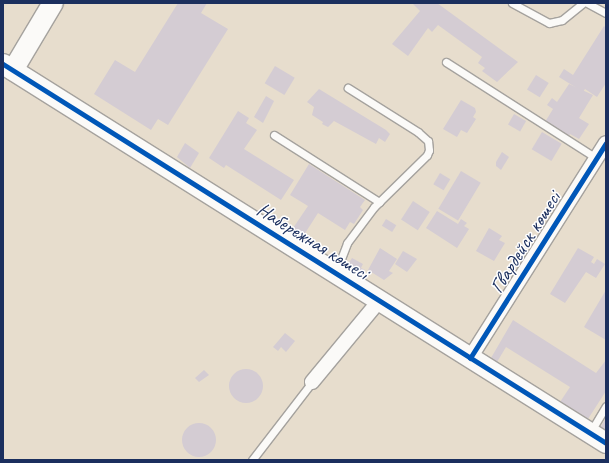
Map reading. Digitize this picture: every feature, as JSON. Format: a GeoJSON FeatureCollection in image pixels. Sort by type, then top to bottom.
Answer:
{"type":"FeatureCollection","features":[{"type":"Feature","properties":{"kind":"street"},"geometry":{"type":"LineString","coordinates":[[8,67],[53,3]]}},
{"type":"Feature","properties":{"kind":"street","name":"Набережная көшесі"},"geometry":{"type":"LineString","coordinates":[[8,67],[379,302],[598,438]]}},
{"type":"Feature","properties":{"kind":"street","name":"Гвардейск көшесі"},"geometry":{"type":"LineString","coordinates":[[470,358],[606,143]]}},
{"type":"Feature","properties":{"kind":"street"},"geometry":{"type":"LineString","coordinates":[[312,382],[379,302]]}},
{"type":"Feature","properties":{"kind":"lane"},"geometry":{"type":"LineString","coordinates":[[512,3],[549,23],[566,18],[583,3]]}},
{"type":"Feature","properties":{"kind":"lane"},"geometry":{"type":"LineString","coordinates":[[587,3],[606,13]]}},
{"type":"Feature","properties":{"kind":"lane"},"geometry":{"type":"LineString","coordinates":[[446,62],[596,158]]}},
{"type":"Feature","properties":{"kind":"lane"},"geometry":{"type":"LineString","coordinates":[[335,274],[347,243],[379,202],[427,155],[428,141],[418,132],[348,88]]}},
{"type":"Feature","properties":{"kind":"lane"},"geometry":{"type":"LineString","coordinates":[[274,135],[379,202]]}},
{"type":"Feature","properties":{"kind":"lane"},"geometry":{"type":"LineString","coordinates":[[252,460],[312,382]]}},
{"type":"Feature","properties":{"kind":"lane"},"geometry":{"type":"LineString","coordinates":[[598,438],[606,406]]}},
{"type":"Feature","properties":{"kind":"building"},"geometry":{"type":"Polygon","coordinates":[[[178,3],[207,3],[201,13],[228,29],[168,125],[158,119],[151,130],[94,94],[115,60],[135,72],[178,3]]]}},
{"type":"Feature","properties":{"kind":"building"},"geometry":{"type":"Polygon","coordinates":[[[412,3],[437,3],[518,62],[497,82],[482,71],[485,68],[478,63],[482,57],[438,25],[432,32],[428,28],[408,56],[392,44],[420,11],[412,3]]]}},
{"type":"Feature","properties":{"kind":"building"},"geometry":{"type":"Polygon","coordinates":[[[604,26],[606,28],[606,83],[597,97],[585,89],[583,92],[559,77],[564,69],[573,75],[604,26]]]}},
{"type":"Feature","properties":{"kind":"building"},"geometry":{"type":"Polygon","coordinates":[[[275,66],[295,78],[284,95],[265,83],[275,66]]]}},
{"type":"Feature","properties":{"kind":"building"},"geometry":{"type":"Polygon","coordinates":[[[536,75],[549,83],[540,97],[527,89],[536,75]]]}},
{"type":"Feature","properties":{"kind":"building"},"geometry":{"type":"Polygon","coordinates":[[[569,84],[593,95],[579,118],[589,124],[579,139],[570,134],[568,137],[545,122],[553,109],[547,105],[552,98],[557,102],[569,84]]]}},
{"type":"Feature","properties":{"kind":"building"},"geometry":{"type":"Polygon","coordinates":[[[319,89],[386,130],[390,134],[385,142],[379,138],[376,144],[334,121],[328,127],[322,124],[323,122],[312,115],[314,107],[307,102],[319,89]]]}},
{"type":"Feature","properties":{"kind":"building"},"geometry":{"type":"Polygon","coordinates":[[[266,96],[274,101],[263,123],[254,117],[266,96]]]}},
{"type":"Feature","properties":{"kind":"building"},"geometry":{"type":"Polygon","coordinates":[[[461,100],[475,108],[476,112],[473,117],[476,119],[467,133],[461,130],[457,137],[443,129],[461,100]]]}},
{"type":"Feature","properties":{"kind":"building"},"geometry":{"type":"Polygon","coordinates":[[[238,111],[249,118],[246,123],[257,130],[244,149],[294,180],[281,200],[226,165],[224,168],[209,158],[238,111]]]}},
{"type":"Feature","properties":{"kind":"building"},"geometry":{"type":"Polygon","coordinates":[[[514,114],[526,121],[520,131],[508,124],[514,114]]]}},
{"type":"Feature","properties":{"kind":"building"},"geometry":{"type":"Polygon","coordinates":[[[542,132],[562,144],[551,161],[532,149],[542,132]]]}},
{"type":"Feature","properties":{"kind":"building"},"geometry":{"type":"Polygon","coordinates":[[[185,143],[199,153],[190,168],[177,157],[185,143]]]}},
{"type":"Feature","properties":{"kind":"building"},"geometry":{"type":"Polygon","coordinates":[[[502,152],[509,157],[501,170],[496,166],[496,162],[502,152]]]}},
{"type":"Feature","properties":{"kind":"building"},"geometry":{"type":"Polygon","coordinates":[[[309,164],[365,200],[360,207],[363,210],[354,224],[350,222],[345,230],[318,213],[302,238],[291,231],[308,206],[290,195],[309,164]]]}},
{"type":"Feature","properties":{"kind":"building"},"geometry":{"type":"Polygon","coordinates":[[[461,171],[481,183],[458,221],[438,209],[461,171]]]}},
{"type":"Feature","properties":{"kind":"building"},"geometry":{"type":"Polygon","coordinates":[[[440,173],[450,179],[444,190],[433,184],[440,173]]]}},
{"type":"Feature","properties":{"kind":"building"},"geometry":{"type":"Polygon","coordinates":[[[413,201],[430,212],[418,230],[401,219],[413,201]]]}},
{"type":"Feature","properties":{"kind":"building"},"geometry":{"type":"Polygon","coordinates":[[[437,211],[458,224],[461,219],[467,223],[464,226],[469,229],[457,248],[426,228],[437,211]]]}},
{"type":"Feature","properties":{"kind":"building"},"geometry":{"type":"Polygon","coordinates":[[[386,219],[396,225],[392,232],[382,226],[386,219]]]}},
{"type":"Feature","properties":{"kind":"building"},"geometry":{"type":"Polygon","coordinates":[[[489,228],[502,236],[499,240],[505,243],[494,261],[476,251],[489,228]]]}},
{"type":"Feature","properties":{"kind":"building"},"geometry":{"type":"Polygon","coordinates":[[[380,248],[397,259],[389,271],[393,273],[384,280],[368,270],[380,248]]]}},
{"type":"Feature","properties":{"kind":"building"},"geometry":{"type":"Polygon","coordinates":[[[578,248],[594,257],[591,262],[594,264],[597,259],[605,264],[596,278],[586,272],[565,303],[550,294],[578,248]]]}},
{"type":"Feature","properties":{"kind":"building"},"geometry":{"type":"Polygon","coordinates":[[[403,251],[417,259],[407,272],[395,264],[403,251]]]}},
{"type":"Feature","properties":{"kind":"building"},"geometry":{"type":"Polygon","coordinates":[[[352,258],[363,264],[361,268],[365,270],[362,277],[346,267],[352,258]]]}},
{"type":"Feature","properties":{"kind":"building"},"geometry":{"type":"Polygon","coordinates":[[[606,290],[606,340],[584,327],[606,290]]]}},
{"type":"Feature","properties":{"kind":"building"},"geometry":{"type":"Polygon","coordinates":[[[513,320],[596,373],[606,360],[606,391],[588,419],[576,412],[574,416],[560,407],[563,403],[560,402],[570,387],[506,347],[497,362],[491,358],[513,320]]]}},
{"type":"Feature","properties":{"kind":"building"},"geometry":{"type":"Polygon","coordinates":[[[285,333],[295,341],[286,352],[281,347],[278,351],[273,347],[285,333]]]}},
{"type":"Feature","properties":{"kind":"building"},"geometry":{"type":"Polygon","coordinates":[[[243,369],[249,369],[253,370],[260,376],[263,386],[262,393],[256,400],[249,403],[243,403],[239,402],[232,396],[229,389],[229,383],[230,379],[236,372],[243,369]]]}},
{"type":"Feature","properties":{"kind":"building"},"geometry":{"type":"Polygon","coordinates":[[[204,370],[209,375],[199,382],[195,378],[204,370]]]}},
{"type":"Feature","properties":{"kind":"building"},"geometry":{"type":"Polygon","coordinates":[[[606,418],[606,432],[600,428],[606,418]]]}},
{"type":"Feature","properties":{"kind":"building"},"geometry":{"type":"Polygon","coordinates":[[[196,423],[202,423],[206,424],[213,430],[216,440],[215,447],[209,454],[202,457],[196,457],[192,456],[185,450],[182,443],[182,437],[183,433],[189,426],[196,423]]]}},
{"type":"Feature","properties":{"kind":"cycle path"},"geometry":{"type":"LineString","coordinates":[[3,64],[606,443]]}},
{"type":"Feature","properties":{"kind":"cycle path"},"geometry":{"type":"LineString","coordinates":[[470,358],[606,143]]}}]}
